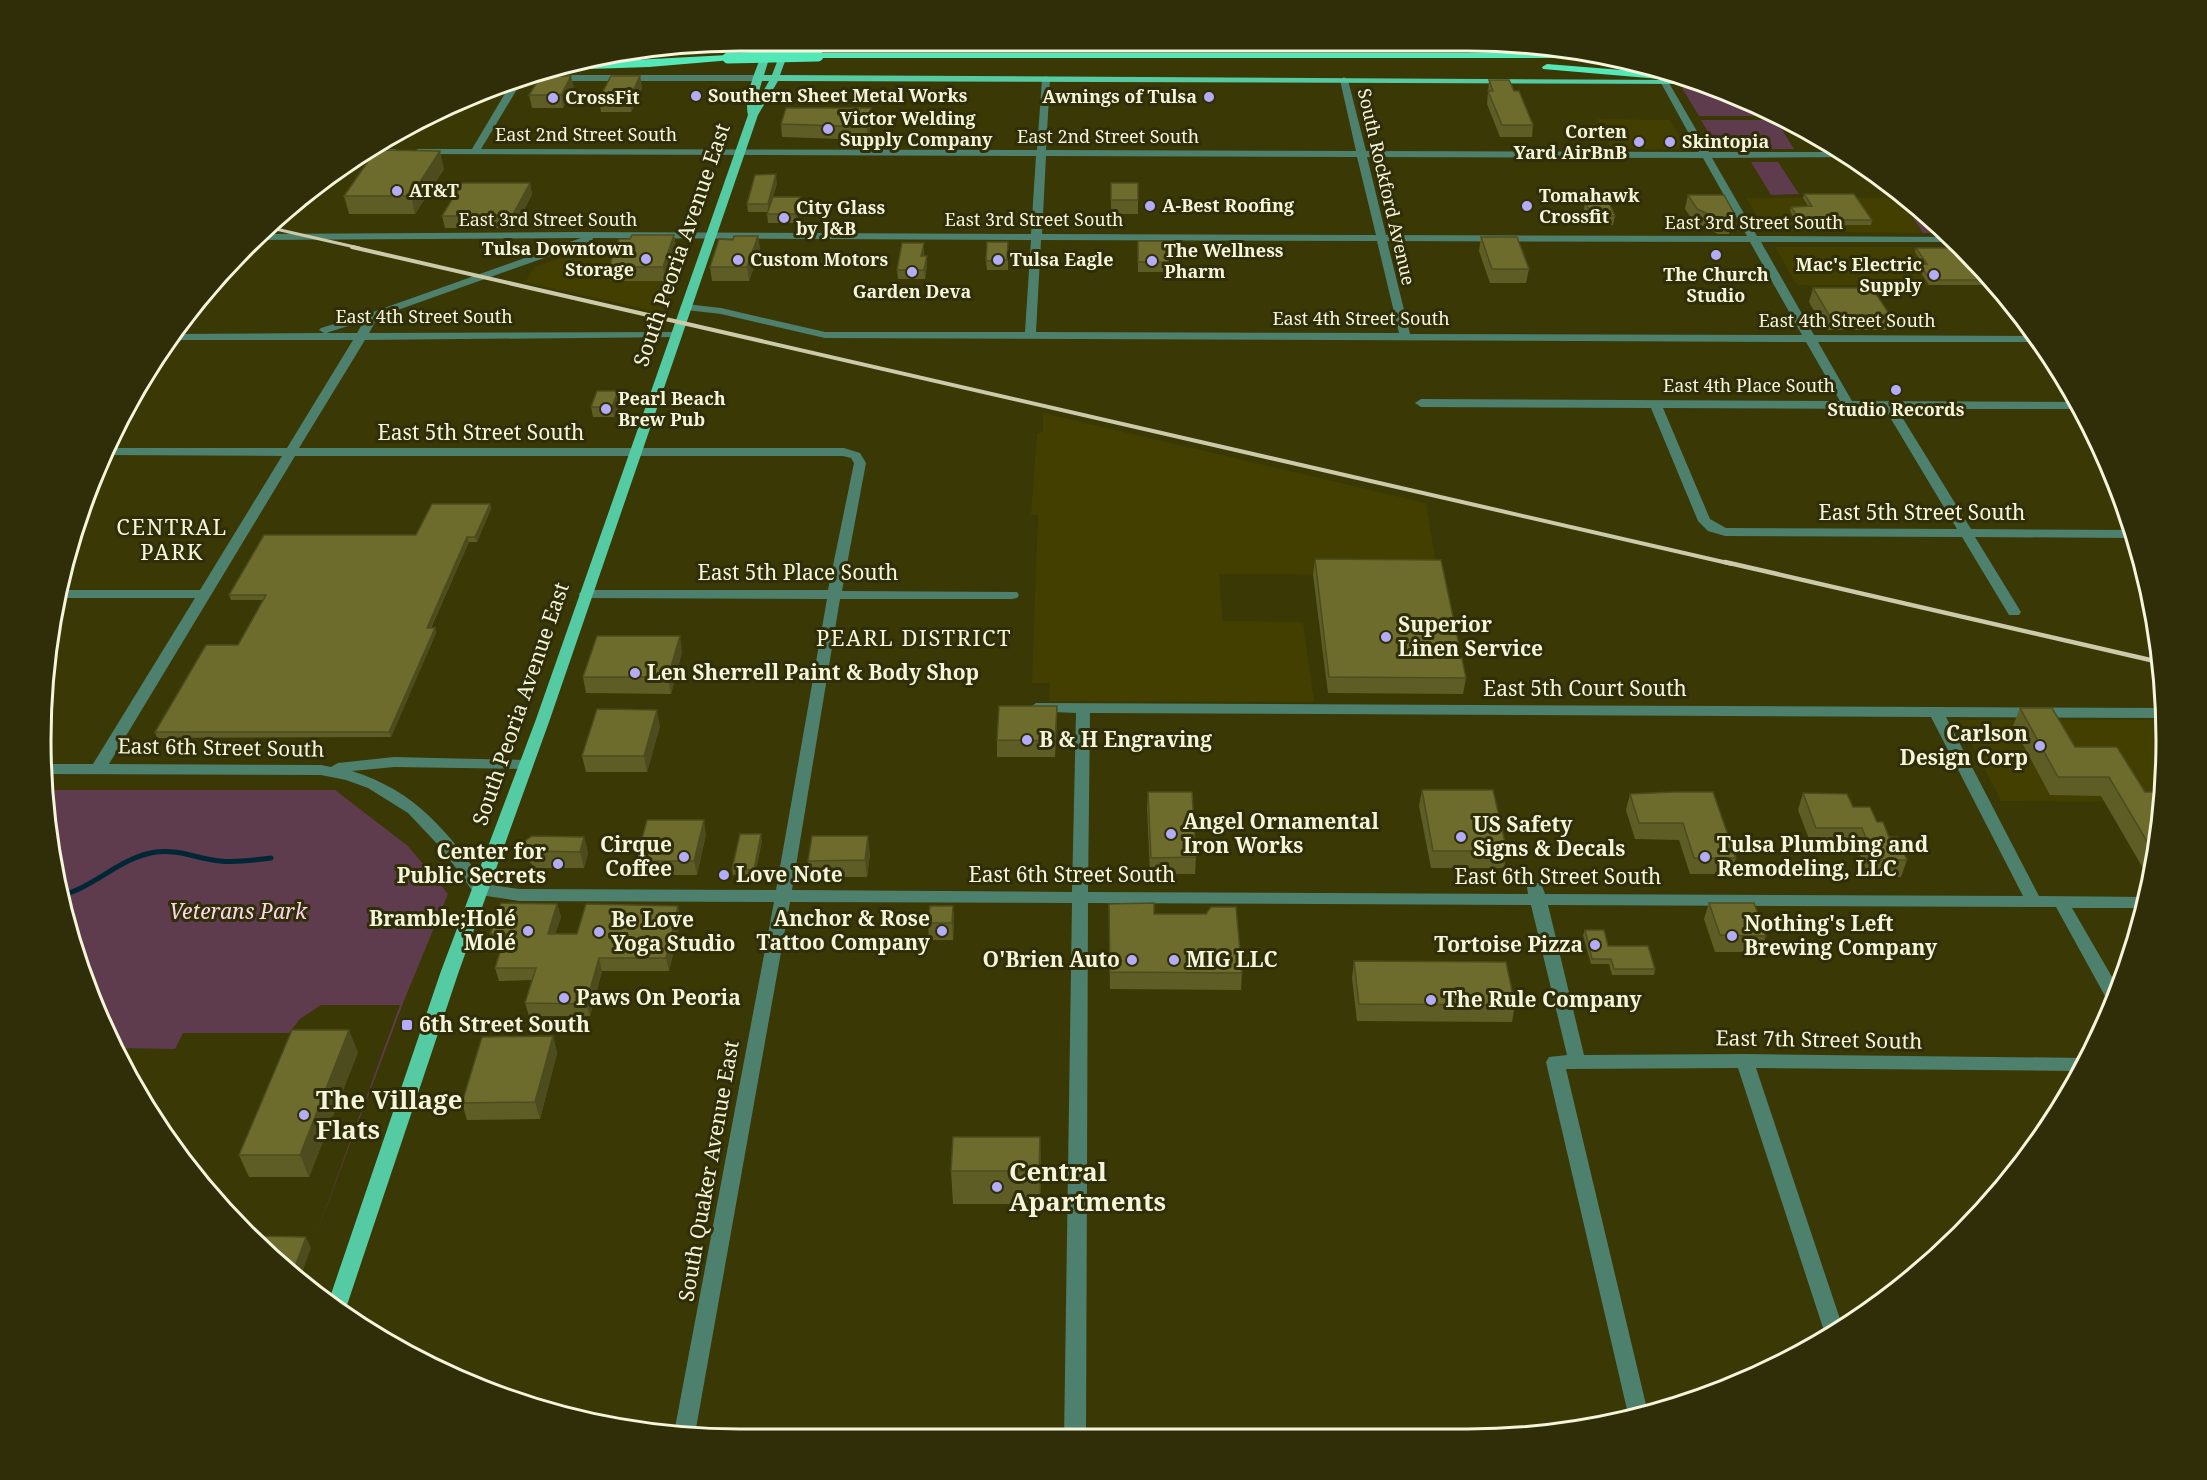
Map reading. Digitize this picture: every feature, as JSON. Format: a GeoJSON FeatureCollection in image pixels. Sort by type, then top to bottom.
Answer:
{"type":"FeatureCollection","features":[{"type":"Feature","properties":{"kind":"highway"},"geometry":{"type":"LineString","coordinates":[[1333,55],[1449,64],[1560,68],[1661,79]]}},
{"type":"Feature","properties":{"kind":"highway"},"geometry":{"type":"LineString","coordinates":[[640,59],[818,56],[1546,56]]}},
{"type":"Feature","properties":{"kind":"highway"},"geometry":{"type":"LineString","coordinates":[[599,66],[728,58]]}},
{"type":"Feature","properties":{"kind":"main road","name":"South Peoria Avenue East"},"geometry":{"type":"LineString","coordinates":[[753,115],[750,105],[767,51]]}},
{"type":"Feature","properties":{"kind":"main road","name":"South Peoria Avenue East"},"geometry":{"type":"LineString","coordinates":[[339,1300],[480,889],[753,115],[762,105],[785,51]]}},
{"type":"Feature","properties":{"kind":"main road"},"geometry":{"type":"LineString","coordinates":[[757,78],[1663,80]]}},
{"type":"Feature","properties":{"kind":"street"},"geometry":{"type":"LineString","coordinates":[[550,78],[757,78]]}},
{"type":"Feature","properties":{"kind":"street"},"geometry":{"type":"LineString","coordinates":[[1030,336],[1046,79]]}},
{"type":"Feature","properties":{"kind":"street","name":"South Rockford Avenue"},"geometry":{"type":"LineString","coordinates":[[1344,80],[1405,337]]}},
{"type":"Feature","properties":{"kind":"street"},"geometry":{"type":"LineString","coordinates":[[1669,82],[1706,155],[1848,405]]}},
{"type":"Feature","properties":{"kind":"street"},"geometry":{"type":"LineString","coordinates":[[475,152],[509,91]]}},
{"type":"Feature","properties":{"kind":"street","name":"East 2nd Street South"},"geometry":{"type":"LineString","coordinates":[[381,152],[1831,155]]}},
{"type":"Feature","properties":{"kind":"street"},"geometry":{"type":"LineString","coordinates":[[265,337],[317,332],[374,315],[596,236]]}},
{"type":"Feature","properties":{"kind":"street","name":"East 3rd Street South"},"geometry":{"type":"LineString","coordinates":[[270,237],[1940,240]]}},
{"type":"Feature","properties":{"kind":"street","name":"East 4th Street South"},"geometry":{"type":"LineString","coordinates":[[686,307],[707,308],[803,333],[825,335],[2027,339]]}},
{"type":"Feature","properties":{"kind":"street"},"geometry":{"type":"LineString","coordinates":[[98,769],[374,315]]}},
{"type":"Feature","properties":{"kind":"street","name":"East 4th Street South"},"geometry":{"type":"LineString","coordinates":[[181,337],[677,335]]}},
{"type":"Feature","properties":{"kind":"street","name":"East 4th Place South"},"geometry":{"type":"LineString","coordinates":[[1421,403],[2069,406]]}},
{"type":"Feature","properties":{"kind":"street","name":"East 5th Street South"},"geometry":{"type":"LineString","coordinates":[[1655,404],[1704,521],[1713,528],[1725,531],[2124,534]]}},
{"type":"Feature","properties":{"kind":"street"},"geometry":{"type":"LineString","coordinates":[[1889,405],[2014,612]]}},
{"type":"Feature","properties":{"kind":"street","name":"East 5th Street South"},"geometry":{"type":"LineString","coordinates":[[114,452],[844,452],[856,456]]}},
{"type":"Feature","properties":{"kind":"street","name":"South Quaker Avenue East"},"geometry":{"type":"LineString","coordinates":[[685,1427],[860,463],[856,456]]}},
{"type":"Feature","properties":{"kind":"street"},"geometry":{"type":"LineString","coordinates":[[67,594],[205,594]]}},
{"type":"Feature","properties":{"kind":"street","name":"East 5th Place South"},"geometry":{"type":"LineString","coordinates":[[585,594],[1012,595]]}},
{"type":"Feature","properties":{"kind":"street","name":"East 5th Court South"},"geometry":{"type":"LineString","coordinates":[[1017,708],[2155,713]]}},
{"type":"Feature","properties":{"kind":"street"},"geometry":{"type":"LineString","coordinates":[[1075,1429],[1076,1163],[1083,708]]}},
{"type":"Feature","properties":{"kind":"street"},"geometry":{"type":"LineString","coordinates":[[1936,711],[2034,902]]}},
{"type":"Feature","properties":{"kind":"street"},"geometry":{"type":"LineString","coordinates":[[321,770],[394,762],[525,765]]}},
{"type":"Feature","properties":{"kind":"street","name":"East 6th Street South"},"geometry":{"type":"LineString","coordinates":[[52,769],[341,772],[373,782],[408,804],[449,846],[480,889],[519,895],[1081,898],[1537,893],[2137,902]]}},
{"type":"Feature","properties":{"kind":"street"},"geometry":{"type":"LineString","coordinates":[[1537,893],[1577,1061]]}},
{"type":"Feature","properties":{"kind":"street"},"geometry":{"type":"LineString","coordinates":[[2061,902],[2109,989]]}},
{"type":"Feature","properties":{"kind":"street"},"geometry":{"type":"LineString","coordinates":[[1745,1061],[1831,1325]]}},
{"type":"Feature","properties":{"kind":"street","name":"East 7th Street South"},"geometry":{"type":"LineString","coordinates":[[1636,1408],[1555,1062],[2075,1064]]}},
{"type":"Feature","properties":{"kind":"shaded area"},"geometry":{"type":"Polygon","coordinates":[[[1597,119],[1670,120],[1686,149],[1611,149],[1597,119]]]}},
{"type":"Feature","properties":{"kind":"shaded area"},"geometry":{"type":"Polygon","coordinates":[[[1746,198],[1892,198],[1910,212],[1923,233],[1766,231],[1746,198]]]}},
{"type":"Feature","properties":{"kind":"shaded area"},"geometry":{"type":"Polygon","coordinates":[[[684,245],[690,248],[666,314],[525,282],[535,267],[593,246],[684,245]]]}},
{"type":"Feature","properties":{"kind":"shaded area"},"geometry":{"type":"Polygon","coordinates":[[[1775,247],[1948,247],[1984,285],[1797,285],[1775,247]]]}},
{"type":"Feature","properties":{"kind":"shaded area"},"geometry":{"type":"Polygon","coordinates":[[[1043,413],[1426,503],[1438,575],[1219,574],[1223,621],[1303,622],[1314,702],[1049,701],[1050,683],[1032,683],[1038,515],[1031,515],[1037,433],[1043,432],[1043,413]]]}},
{"type":"Feature","properties":{"kind":"shaded area"},"geometry":{"type":"Polygon","coordinates":[[[1959,720],[2156,720],[2153,802],[2001,801],[1959,720]]]}},
{"type":"Feature","properties":{"kind":"green space"},"geometry":{"type":"Polygon","coordinates":[[[1682,88],[1731,103],[1759,116],[1699,116],[1682,88]]]}},
{"type":"Feature","properties":{"kind":"green space"},"geometry":{"type":"Polygon","coordinates":[[[1701,120],[1768,120],[1780,126],[1794,149],[1718,149],[1701,120]]]}},
{"type":"Feature","properties":{"kind":"green space"},"geometry":{"type":"Polygon","coordinates":[[[1751,162],[1778,162],[1799,194],[1771,195],[1751,162]]]}},
{"type":"Feature","properties":{"kind":"green space"},"geometry":{"type":"Polygon","coordinates":[[[1910,212],[1933,233],[1923,233],[1910,212]]]}},
{"type":"Feature","properties":{"kind":"green space","name":"Veterans Park"},"geometry":{"type":"Polygon","coordinates":[[[53,790],[335,790],[408,846],[448,894],[405,998],[314,1240],[400,1005],[321,1005],[300,1019],[289,1033],[183,1033],[175,1049],[124,1048],[122,1045],[103,1004],[74,918],[64,874],[53,790]]]}},
{"type":"Feature","properties":{"kind":"building"},"geometry":{"type":"Polygon","coordinates":[[[556,76],[571,76],[561,95],[529,95],[537,82],[556,76]]]}},
{"type":"Feature","properties":{"kind":"building"},"geometry":{"type":"Polygon","coordinates":[[[611,76],[640,76],[629,99],[599,99],[611,76]]]}},
{"type":"Feature","properties":{"kind":"building"},"geometry":{"type":"Polygon","coordinates":[[[1489,80],[1509,80],[1514,91],[1519,91],[1533,125],[1502,125],[1488,91],[1493,91],[1489,80]]]}},
{"type":"Feature","properties":{"kind":"building"},"geometry":{"type":"Polygon","coordinates":[[[786,108],[871,108],[867,127],[781,124],[786,108]]]}},
{"type":"Feature","properties":{"kind":"building"},"geometry":{"type":"Polygon","coordinates":[[[384,150],[440,151],[411,196],[344,196],[370,159],[384,150]]]}},
{"type":"Feature","properties":{"kind":"building"},"geometry":{"type":"Polygon","coordinates":[[[776,174],[768,204],[747,204],[755,175],[776,174]]]}},
{"type":"Feature","properties":{"kind":"building"},"geometry":{"type":"Polygon","coordinates":[[[462,183],[530,183],[512,216],[442,216],[462,183]]]}},
{"type":"Feature","properties":{"kind":"building"},"geometry":{"type":"Polygon","coordinates":[[[1111,183],[1138,183],[1138,200],[1111,200],[1111,183]]]}},
{"type":"Feature","properties":{"kind":"building"},"geometry":{"type":"Polygon","coordinates":[[[1804,194],[1854,194],[1872,220],[1800,220],[1791,207],[1812,206],[1804,194]]]}},
{"type":"Feature","properties":{"kind":"building"},"geometry":{"type":"Polygon","coordinates":[[[1688,195],[1724,195],[1734,213],[1728,213],[1732,220],[1721,220],[1697,209],[1688,195]]]}},
{"type":"Feature","properties":{"kind":"building"},"geometry":{"type":"Polygon","coordinates":[[[773,197],[800,197],[795,214],[767,214],[773,197]]]}},
{"type":"Feature","properties":{"kind":"building"},"geometry":{"type":"Polygon","coordinates":[[[1585,201],[1608,201],[1615,216],[1592,216],[1585,201]]]}},
{"type":"Feature","properties":{"kind":"building"},"geometry":{"type":"Polygon","coordinates":[[[632,235],[674,235],[663,267],[609,267],[619,239],[630,239],[632,235]]]}},
{"type":"Feature","properties":{"kind":"building"},"geometry":{"type":"Polygon","coordinates":[[[734,236],[758,236],[747,267],[710,267],[719,239],[733,240],[734,236]]]}},
{"type":"Feature","properties":{"kind":"building"},"geometry":{"type":"Polygon","coordinates":[[[1481,237],[1517,237],[1529,269],[1492,269],[1481,237]]]}},
{"type":"Feature","properties":{"kind":"building"},"geometry":{"type":"Polygon","coordinates":[[[1138,241],[1167,241],[1168,262],[1138,262],[1138,241]]]}},
{"type":"Feature","properties":{"kind":"building"},"geometry":{"type":"Polygon","coordinates":[[[987,242],[1008,242],[1007,260],[986,261],[987,242]]]}},
{"type":"Feature","properties":{"kind":"building"},"geometry":{"type":"Polygon","coordinates":[[[902,243],[924,243],[921,256],[927,256],[924,270],[897,270],[902,243]]]}},
{"type":"Feature","properties":{"kind":"building"},"geometry":{"type":"Polygon","coordinates":[[[1916,248],[1949,248],[1979,280],[1931,280],[1919,264],[1927,264],[1916,248]]]}},
{"type":"Feature","properties":{"kind":"building"},"geometry":{"type":"Polygon","coordinates":[[[1813,288],[1872,288],[1890,315],[1829,315],[1813,288]]]}},
{"type":"Feature","properties":{"kind":"building"},"geometry":{"type":"Polygon","coordinates":[[[597,391],[618,391],[612,407],[591,407],[597,391]]]}},
{"type":"Feature","properties":{"kind":"building"},"geometry":{"type":"Polygon","coordinates":[[[432,504],[490,504],[475,537],[467,537],[427,628],[435,628],[389,732],[155,732],[206,645],[238,645],[266,595],[229,595],[264,535],[416,535],[432,504]]]}},
{"type":"Feature","properties":{"kind":"building","name":"Superior Linen Service"},"geometry":{"type":"Polygon","coordinates":[[[1315,559],[1441,560],[1466,678],[1329,677],[1315,559]]]}},
{"type":"Feature","properties":{"kind":"building"},"geometry":{"type":"Polygon","coordinates":[[[597,636],[680,636],[668,677],[583,677],[597,636]]]}},
{"type":"Feature","properties":{"kind":"building"},"geometry":{"type":"Polygon","coordinates":[[[999,706],[1057,706],[1055,741],[997,740],[999,706]]]}},
{"type":"Feature","properties":{"kind":"building"},"geometry":{"type":"Polygon","coordinates":[[[2020,708],[2052,708],[2075,747],[2117,747],[2145,792],[2154,792],[2148,843],[2109,777],[2058,777],[2020,708]]]}},
{"type":"Feature","properties":{"kind":"building"},"geometry":{"type":"Polygon","coordinates":[[[597,709],[657,710],[644,756],[582,756],[597,709]]]}},
{"type":"Feature","properties":{"kind":"building","name":"US Safety Signs & Decals"},"geometry":{"type":"Polygon","coordinates":[[[1422,790],[1493,790],[1507,851],[1433,851],[1422,790]]]}},
{"type":"Feature","properties":{"kind":"building","name":"Angel Ornamental Iron Works"},"geometry":{"type":"Polygon","coordinates":[[[1148,792],[1192,792],[1196,857],[1151,858],[1148,792]]]}},
{"type":"Feature","properties":{"kind":"building"},"geometry":{"type":"Polygon","coordinates":[[[1713,792],[1736,858],[1694,858],[1683,823],[1639,823],[1630,794],[1713,792]]]}},
{"type":"Feature","properties":{"kind":"building"},"geometry":{"type":"Polygon","coordinates":[[[1803,793],[1847,794],[1853,807],[1870,807],[1877,822],[1883,822],[1889,837],[1897,837],[1907,860],[1875,860],[1862,828],[1816,828],[1803,793]]]}},
{"type":"Feature","properties":{"kind":"building"},"geometry":{"type":"Polygon","coordinates":[[[647,820],[704,820],[694,861],[636,861],[647,820]]]}},
{"type":"Feature","properties":{"kind":"building"},"geometry":{"type":"Polygon","coordinates":[[[740,834],[761,834],[754,870],[732,869],[740,834]]]}},
{"type":"Feature","properties":{"kind":"building"},"geometry":{"type":"Polygon","coordinates":[[[532,836],[584,837],[580,852],[531,851],[522,843],[532,836]]]}},
{"type":"Feature","properties":{"kind":"building"},"geometry":{"type":"Polygon","coordinates":[[[812,836],[868,836],[865,860],[808,861],[812,836]]]}},
{"type":"Feature","properties":{"kind":"building"},"geometry":{"type":"Polygon","coordinates":[[[501,903],[557,904],[548,934],[577,934],[586,904],[678,906],[666,958],[599,958],[586,1004],[525,1003],[536,968],[495,968],[506,934],[490,934],[501,903]]]}},
{"type":"Feature","properties":{"kind":"building"},"geometry":{"type":"Polygon","coordinates":[[[1154,903],[1154,914],[1206,914],[1211,907],[1236,907],[1242,973],[1110,972],[1109,904],[1154,903]]]}},
{"type":"Feature","properties":{"kind":"building"},"geometry":{"type":"Polygon","coordinates":[[[1709,903],[1754,903],[1766,936],[1720,935],[1709,903]]]}},
{"type":"Feature","properties":{"kind":"building"},"geometry":{"type":"Polygon","coordinates":[[[930,906],[953,906],[952,923],[928,923],[930,906]]]}},
{"type":"Feature","properties":{"kind":"building"},"geometry":{"type":"Polygon","coordinates":[[[1585,930],[1604,930],[1608,946],[1648,946],[1655,969],[1614,969],[1611,959],[1592,959],[1585,930]]]}},
{"type":"Feature","properties":{"kind":"building"},"geometry":{"type":"Polygon","coordinates":[[[1354,961],[1506,962],[1515,1005],[1359,1004],[1354,961]]]}},
{"type":"Feature","properties":{"kind":"building"},"geometry":{"type":"Polygon","coordinates":[[[292,1030],[349,1030],[300,1155],[239,1155],[292,1030]]]}},
{"type":"Feature","properties":{"kind":"building"},"geometry":{"type":"Polygon","coordinates":[[[553,1036],[535,1102],[462,1103],[482,1037],[553,1036]]]}},
{"type":"Feature","properties":{"kind":"building"},"geometry":{"type":"Polygon","coordinates":[[[953,1137],[1040,1137],[1039,1171],[951,1171],[953,1137]]]}},
{"type":"Feature","properties":{"kind":"building"},"geometry":{"type":"Polygon","coordinates":[[[263,1236],[306,1237],[295,1266],[263,1236]]]}},
{"type":"Feature","properties":{"kind":"waterway"},"geometry":{"type":"LineString","coordinates":[[68,893],[131,860],[156,852],[180,853],[226,862],[271,858]]}},
{"type":"Feature","properties":{"kind":"railway"},"geometry":{"type":"LineString","coordinates":[[278,230],[359,248]]}},
{"type":"Feature","properties":{"kind":"railway"},"geometry":{"type":"LineString","coordinates":[[352,247],[1732,564]]}},
{"type":"Feature","properties":{"kind":"railway"},"geometry":{"type":"LineString","coordinates":[[1725,562],[2151,660]]}},
{"type":"Feature","properties":{"kind":"place","name":"Southern Sheet Metal Works"},"geometry":{"type":"Point","coordinates":[696,96]}},
{"type":"Feature","properties":{"kind":"place","name":"Awnings of Tulsa"},"geometry":{"type":"Point","coordinates":[1209,97]}},
{"type":"Feature","properties":{"kind":"place","name":"CrossFit"},"geometry":{"type":"Point","coordinates":[553,98]}},
{"type":"Feature","properties":{"kind":"place","name":"Victor Welding Supply Company"},"geometry":{"type":"Point","coordinates":[828,129]}},
{"type":"Feature","properties":{"kind":"place","name":"Corten Yard AirBnB"},"geometry":{"type":"Point","coordinates":[1639,142]}},
{"type":"Feature","properties":{"kind":"place","name":"Skintopia"},"geometry":{"type":"Point","coordinates":[1670,142]}},
{"type":"Feature","properties":{"kind":"place","name":"AT&T"},"geometry":{"type":"Point","coordinates":[397,191]}},
{"type":"Feature","properties":{"kind":"place","name":"A-Best Roofing"},"geometry":{"type":"Point","coordinates":[1150,206]}},
{"type":"Feature","properties":{"kind":"place","name":"Tomahawk Crossfit"},"geometry":{"type":"Point","coordinates":[1527,206]}},
{"type":"Feature","properties":{"kind":"place","name":"City Glass by J&B"},"geometry":{"type":"Point","coordinates":[784,218]}},
{"type":"Feature","properties":{"kind":"place","name":"The Church Studio"},"geometry":{"type":"Point","coordinates":[1716,255]}},
{"type":"Feature","properties":{"kind":"place","name":"Tulsa Downtown Storage"},"geometry":{"type":"Point","coordinates":[646,259]}},
{"type":"Feature","properties":{"kind":"place","name":"Custom Motors"},"geometry":{"type":"Point","coordinates":[738,260]}},
{"type":"Feature","properties":{"kind":"place","name":"Tulsa Eagle"},"geometry":{"type":"Point","coordinates":[998,260]}},
{"type":"Feature","properties":{"kind":"place","name":"The Wellness Pharm"},"geometry":{"type":"Point","coordinates":[1152,261]}},
{"type":"Feature","properties":{"kind":"place","name":"Garden Deva"},"geometry":{"type":"Point","coordinates":[912,272]}},
{"type":"Feature","properties":{"kind":"place","name":"Mac's Electric Supply"},"geometry":{"type":"Point","coordinates":[1934,275]}},
{"type":"Feature","properties":{"kind":"place","name":"Studio Records"},"geometry":{"type":"Point","coordinates":[1896,390]}},
{"type":"Feature","properties":{"kind":"place","name":"Pearl Beach Brew Pub"},"geometry":{"type":"Point","coordinates":[606,409]}},
{"type":"Feature","properties":{"kind":"place","name":"Superior Linen Service"},"geometry":{"type":"Point","coordinates":[1386,637]}},
{"type":"Feature","properties":{"kind":"place","name":"Len Sherrell Paint & Body Shop"},"geometry":{"type":"Point","coordinates":[635,673]}},
{"type":"Feature","properties":{"kind":"place","name":"B & H Engraving"},"geometry":{"type":"Point","coordinates":[1027,740]}},
{"type":"Feature","properties":{"kind":"place","name":"Carlson Design Corp"},"geometry":{"type":"Point","coordinates":[2040,746]}},
{"type":"Feature","properties":{"kind":"place","name":"Angel Ornamental Iron Works"},"geometry":{"type":"Point","coordinates":[1171,834]}},
{"type":"Feature","properties":{"kind":"place","name":"US Safety Signs & Decals"},"geometry":{"type":"Point","coordinates":[1461,837]}},
{"type":"Feature","properties":{"kind":"place","name":"Cirque Coffee"},"geometry":{"type":"Point","coordinates":[684,857]}},
{"type":"Feature","properties":{"kind":"place","name":"Tulsa Plumbing and Remodeling, LLC"},"geometry":{"type":"Point","coordinates":[1705,857]}},
{"type":"Feature","properties":{"kind":"place","name":"Center for Public Secrets"},"geometry":{"type":"Point","coordinates":[558,864]}},
{"type":"Feature","properties":{"kind":"place","name":"Love Note"},"geometry":{"type":"Point","coordinates":[724,875]}},
{"type":"Feature","properties":{"kind":"place","name":"Bramble;Holé Molé"},"geometry":{"type":"Point","coordinates":[528,931]}},
{"type":"Feature","properties":{"kind":"place","name":"Anchor & Rose Tattoo Company"},"geometry":{"type":"Point","coordinates":[942,931]}},
{"type":"Feature","properties":{"kind":"place","name":"Be Love Yoga Studio"},"geometry":{"type":"Point","coordinates":[599,932]}},
{"type":"Feature","properties":{"kind":"place","name":"Nothing's Left Brewing Company"},"geometry":{"type":"Point","coordinates":[1732,936]}},
{"type":"Feature","properties":{"kind":"place","name":"Tortoise Pizza"},"geometry":{"type":"Point","coordinates":[1595,945]}},
{"type":"Feature","properties":{"kind":"place","name":"O'Brien Auto"},"geometry":{"type":"Point","coordinates":[1132,960]}},
{"type":"Feature","properties":{"kind":"place","name":"MIG LLC"},"geometry":{"type":"Point","coordinates":[1174,960]}},
{"type":"Feature","properties":{"kind":"place","name":"Paws On Peoria"},"geometry":{"type":"Point","coordinates":[564,998]}},
{"type":"Feature","properties":{"kind":"place","name":"The Rule Company"},"geometry":{"type":"Point","coordinates":[1431,1000]}},
{"type":"Feature","properties":{"kind":"place","name":"6th Street South"},"geometry":{"type":"Point","coordinates":[407,1025]}},
{"type":"Feature","properties":{"kind":"place","name":"The Village Flats"},"geometry":{"type":"Point","coordinates":[304,1115]}},
{"type":"Feature","properties":{"kind":"place","name":"Central Apartments"},"geometry":{"type":"Point","coordinates":[997,1187]}},
{"type":"Feature","properties":{"kind":"district","name":"CENTRAL PARK"},"geometry":{"type":"Point","coordinates":[172,540]}},
{"type":"Feature","properties":{"kind":"district","name":"PEARL DISTRICT"},"geometry":{"type":"Point","coordinates":[914,638]}}]}
